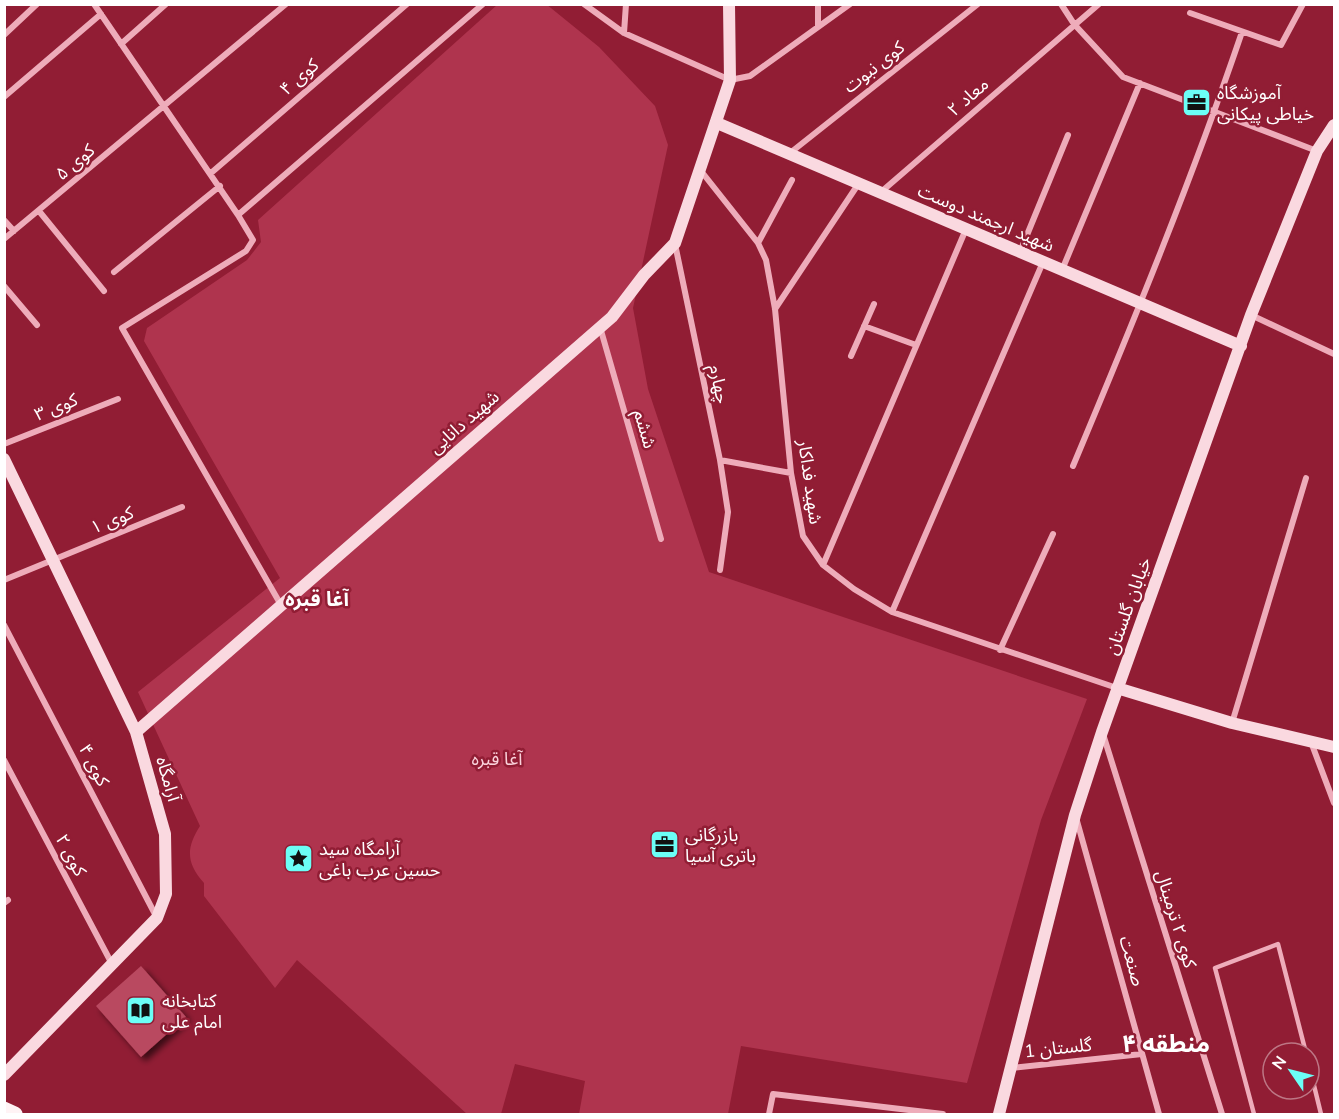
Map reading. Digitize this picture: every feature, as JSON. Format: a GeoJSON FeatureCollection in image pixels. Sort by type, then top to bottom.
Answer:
{"type":"FeatureCollection","features":[{"type":"Feature","properties":{"kind":"main road"},"geometry":{"type":"LineString","coordinates":[[4,1109],[15,1114]]}},
{"type":"Feature","properties":{"kind":"street"},"geometry":{"type":"LineString","coordinates":[[4,35],[37,4]]}},
{"type":"Feature","properties":{"kind":"street"},"geometry":{"type":"LineString","coordinates":[[94,4],[220,186],[253,240],[246,251],[123,328],[281,605]]}},
{"type":"Feature","properties":{"kind":"street"},"geometry":{"type":"LineString","coordinates":[[121,44],[166,4]]}},
{"type":"Feature","properties":{"kind":"street","name":"کوی ۵"},"geometry":{"type":"LineString","coordinates":[[4,239],[286,4]]}},
{"type":"Feature","properties":{"kind":"street","name":"کوی ۴"},"geometry":{"type":"LineString","coordinates":[[211,173],[406,4]]}},
{"type":"Feature","properties":{"kind":"street"},"geometry":{"type":"LineString","coordinates":[[238,214],[483,4]]}},
{"type":"Feature","properties":{"kind":"street"},"geometry":{"type":"LineString","coordinates":[[584,4],[624,33],[730,80],[750,76],[850,4]]}},
{"type":"Feature","properties":{"kind":"street"},"geometry":{"type":"LineString","coordinates":[[624,33],[626,4]]}},
{"type":"Feature","properties":{"kind":"street","name":"شهید دانایی"},"geometry":{"type":"LineString","coordinates":[[136,732],[600,327],[675,243],[730,80],[729,4]]}},
{"type":"Feature","properties":{"kind":"street"},"geometry":{"type":"LineString","coordinates":[[818,4],[818,27]]}},
{"type":"Feature","properties":{"kind":"street","name":"کوی نبوت"},"geometry":{"type":"LineString","coordinates":[[789,154],[978,4]]}},
{"type":"Feature","properties":{"kind":"street"},"geometry":{"type":"LineString","coordinates":[[1061,4],[1074,24],[1123,77],[1317,151]]}},
{"type":"Feature","properties":{"kind":"street","name":"معاد ۲"},"geometry":{"type":"LineString","coordinates":[[880,192],[1099,4]]}},
{"type":"Feature","properties":{"kind":"street"},"geometry":{"type":"LineString","coordinates":[[1190,14],[1281,45],[1303,4]]}},
{"type":"Feature","properties":{"kind":"street"},"geometry":{"type":"LineString","coordinates":[[4,97],[100,14]]}},
{"type":"Feature","properties":{"kind":"street"},"geometry":{"type":"LineString","coordinates":[[1074,466],[1141,303],[1215,112],[1242,32]]}},
{"type":"Feature","properties":{"kind":"street"},"geometry":{"type":"LineString","coordinates":[[1062,270],[1140,83]]}},
{"type":"Feature","properties":{"kind":"street","name":"شهید ارجمند دوست"},"geometry":{"type":"LineString","coordinates":[[717,123],[1241,346]]}},
{"type":"Feature","properties":{"kind":"street","name":"خیابان گلستان"},"geometry":{"type":"LineString","coordinates":[[999,1114],[1075,815],[1102,732],[1251,315],[1317,151],[1335,125]]}},
{"type":"Feature","properties":{"kind":"street"},"geometry":{"type":"LineString","coordinates":[[1020,252],[1068,135]]}},
{"type":"Feature","properties":{"kind":"street","name":"شهید فداکار"},"geometry":{"type":"LineString","coordinates":[[701,171],[758,243],[766,260],[775,309],[792,473],[803,536],[823,564],[854,589],[892,612],[1117,688]]}},
{"type":"Feature","properties":{"kind":"street"},"geometry":{"type":"LineString","coordinates":[[758,243],[792,180]]}},
{"type":"Feature","properties":{"kind":"street"},"geometry":{"type":"LineString","coordinates":[[775,309],[860,183]]}},
{"type":"Feature","properties":{"kind":"street"},"geometry":{"type":"LineString","coordinates":[[114,272],[220,186]]}},
{"type":"Feature","properties":{"kind":"street"},"geometry":{"type":"LineString","coordinates":[[39,212],[104,291]]}},
{"type":"Feature","properties":{"kind":"street"},"geometry":{"type":"LineString","coordinates":[[4,220],[14,231]]}},
{"type":"Feature","properties":{"kind":"street"},"geometry":{"type":"LineString","coordinates":[[823,564],[966,229]]}},
{"type":"Feature","properties":{"kind":"street","name":"چهارم"},"geometry":{"type":"LineString","coordinates":[[675,243],[720,460],[728,512],[720,570]]}},
{"type":"Feature","properties":{"kind":"street"},"geometry":{"type":"LineString","coordinates":[[892,612],[1043,262]]}},
{"type":"Feature","properties":{"kind":"street"},"geometry":{"type":"LineString","coordinates":[[4,286],[37,325]]}},
{"type":"Feature","properties":{"kind":"street"},"geometry":{"type":"LineString","coordinates":[[851,356],[874,304]]}},
{"type":"Feature","properties":{"kind":"street"},"geometry":{"type":"LineString","coordinates":[[1251,315],[1335,354]]}},
{"type":"Feature","properties":{"kind":"street"},"geometry":{"type":"LineString","coordinates":[[864,326],[916,345]]}},
{"type":"Feature","properties":{"kind":"street","name":"ششم"},"geometry":{"type":"LineString","coordinates":[[600,327],[661,539]]}},
{"type":"Feature","properties":{"kind":"street","name":"کوی ۳"},"geometry":{"type":"LineString","coordinates":[[4,444],[118,399]]}},
{"type":"Feature","properties":{"kind":"street","name":"آرامگاه"},"geometry":{"type":"LineString","coordinates":[[4,459],[136,732],[165,834],[166,894],[157,918],[4,1076]]}},
{"type":"Feature","properties":{"kind":"street"},"geometry":{"type":"LineString","coordinates":[[720,460],[792,473]]}},
{"type":"Feature","properties":{"kind":"street"},"geometry":{"type":"LineString","coordinates":[[1232,723],[1306,478]]}},
{"type":"Feature","properties":{"kind":"street","name":"کوی ۱"},"geometry":{"type":"LineString","coordinates":[[4,580],[182,507]]}},
{"type":"Feature","properties":{"kind":"street"},"geometry":{"type":"LineString","coordinates":[[1000,650],[1053,534]]}},
{"type":"Feature","properties":{"kind":"street","name":"کوی ۴"},"geometry":{"type":"LineString","coordinates":[[4,625],[157,918]]}},
{"type":"Feature","properties":{"kind":"street"},"geometry":{"type":"LineString","coordinates":[[1117,688],[1232,723],[1334,746]]}},
{"type":"Feature","properties":{"kind":"street","name":"کوی ۲ ترمینال"},"geometry":{"type":"LineString","coordinates":[[1102,732],[1222,1114]]}},
{"type":"Feature","properties":{"kind":"street"},"geometry":{"type":"LineString","coordinates":[[1311,741],[1335,803]]}},
{"type":"Feature","properties":{"kind":"street","name":"کوی ۲"},"geometry":{"type":"LineString","coordinates":[[4,760],[112,964]]}},
{"type":"Feature","properties":{"kind":"street","name":"صنعت"},"geometry":{"type":"LineString","coordinates":[[1075,815],[1160,1114]]}},
{"type":"Feature","properties":{"kind":"street","name":"گلستان 1"},"geometry":{"type":"LineString","coordinates":[[1012,1068],[1142,1054]]}},
{"type":"Feature","properties":{"kind":"street"},"geometry":{"type":"LineString","coordinates":[[769,1114],[773,1094],[943,1114]]}},
{"type":"Feature","properties":{"kind":"lane"},"geometry":{"type":"LineString","coordinates":[[1254,1114],[1215,968],[1278,944],[1303,1041]]}},
{"type":"Feature","properties":{"kind":"green space","name":"آغا قبره"},"geometry":{"type":"Polygon","coordinates":[[[546,4],[599,47],[655,106],[668,145],[633,308],[648,389],[709,572],[1087,699],[1041,820],[967,1083],[741,1046],[728,1114],[579,1114],[585,1081],[515,1064],[501,1114],[467,1114],[297,960],[275,988],[204,896],[204,883],[194,869],[190,855],[192,841],[200,826],[138,692],[280,578],[144,341],[147,328],[247,260],[261,242],[258,220],[497,5],[546,4]]]}},
{"type":"Feature","properties":{"kind":"building","name":"کتابخانه امام علی"},"geometry":{"type":"Polygon","coordinates":[[[141,966],[186,1017],[141,1057],[96,1006],[141,966]]]}},
{"type":"Feature","properties":{"kind":"place","name":"آموزشگاه خیاطی پیکانی"},"geometry":{"type":"Point","coordinates":[1196,103]}},
{"type":"Feature","properties":{"kind":"place","name":"بازرگانی باتری آسیا"},"geometry":{"type":"Point","coordinates":[664,845]}},
{"type":"Feature","properties":{"kind":"place","name":"آرامگاه سید حسین عرب باغی"},"geometry":{"type":"Point","coordinates":[298,859]}},
{"type":"Feature","properties":{"kind":"place","name":"کتابخانه امام علی"},"geometry":{"type":"Point","coordinates":[141,1011]}},
{"type":"Feature","properties":{"kind":"district","name":"آغا قبره"},"geometry":{"type":"Point","coordinates":[317,599]}},
{"type":"Feature","properties":{"kind":"district","name":"منطقه ۴"},"geometry":{"type":"Point","coordinates":[1166,1044]}}]}
